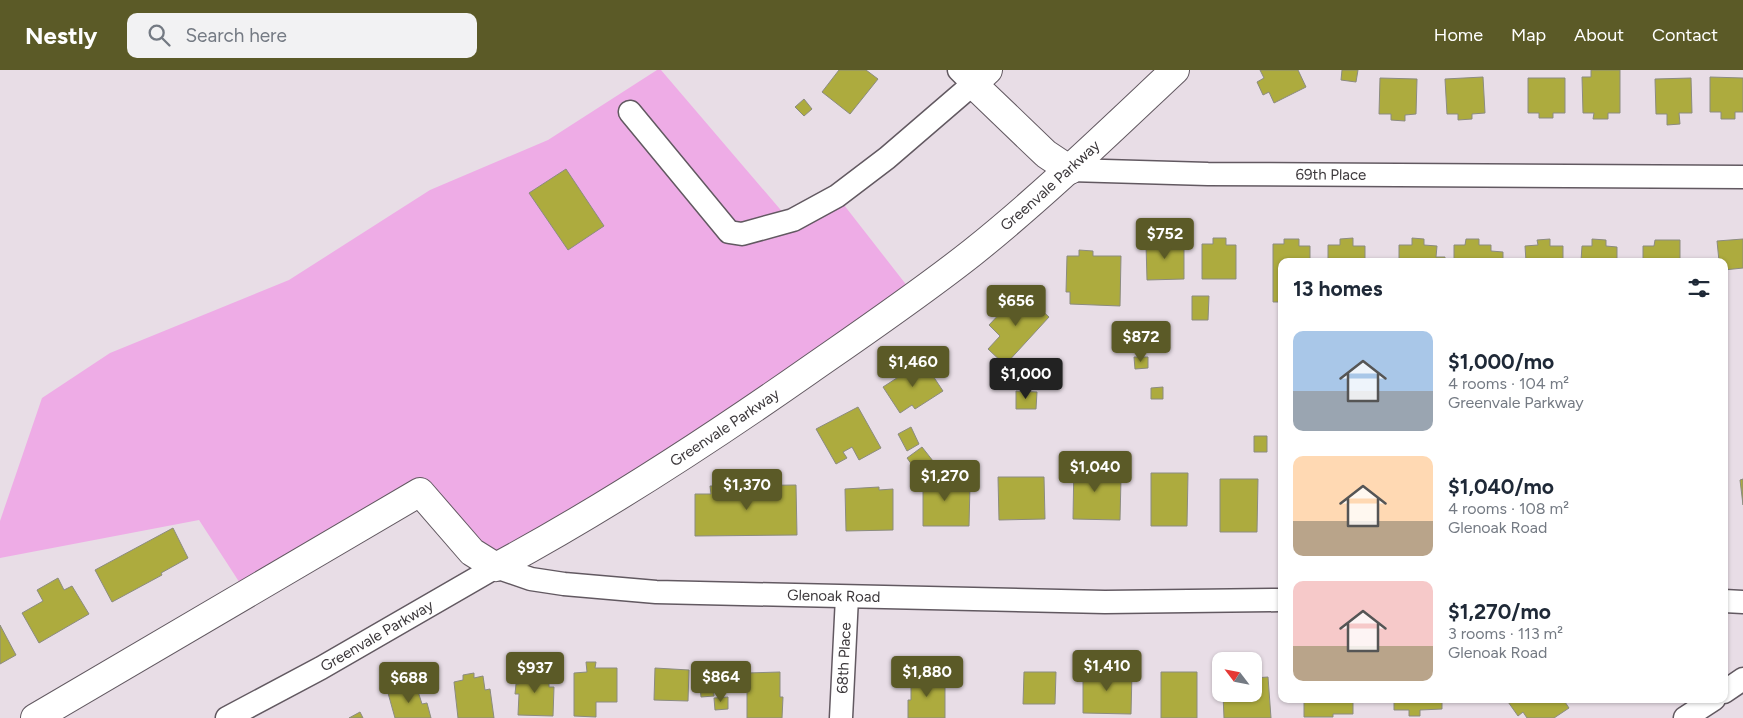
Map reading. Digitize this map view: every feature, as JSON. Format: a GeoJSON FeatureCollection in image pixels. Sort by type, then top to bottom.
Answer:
{"type":"FeatureCollection","features":[{"type":"Feature","properties":{"kind":"street","name":"Greenvale Parkway"},"geometry":{"type":"LineString","coordinates":[[227,718],[321,668],[536,546],[666,466],[761,404],[915,296],[974,251],[1070,170],[1175,70]]}},
{"type":"Feature","properties":{"kind":"street"},"geometry":{"type":"LineString","coordinates":[[630,112],[729,232],[742,234],[793,220],[837,196],[887,158],[973,75],[1046,154],[1070,170]]}},
{"type":"Feature","properties":{"kind":"street","name":"69th Place"},"geometry":{"type":"LineString","coordinates":[[1070,170],[1208,174],[1743,177]]}},
{"type":"Feature","properties":{"kind":"street","name":"Glenoak Road"},"geometry":{"type":"LineString","coordinates":[[35,718],[90,688],[420,492],[472,552],[496,567],[531,579],[564,584],[656,592],[847,597],[1105,602],[1278,600]]}},
{"type":"Feature","properties":{"kind":"street","name":"68th Place"},"geometry":{"type":"LineString","coordinates":[[842,718],[847,597]]}},
{"type":"Feature","properties":{"kind":"street"},"geometry":{"type":"LineString","coordinates":[[1728,601],[1743,602]]}},
{"type":"Feature","properties":{"kind":"street"},"geometry":{"type":"LineString","coordinates":[[1728,689],[1743,679]]}},
{"type":"Feature","properties":{"kind":"street"},"geometry":{"type":"LineString","coordinates":[[1685,718],[1708,703]]}},
{"type":"Feature","properties":{"kind":"shaded area"},"geometry":{"type":"Polygon","coordinates":[[[657,70],[661,70],[785,215],[837,196],[915,296],[496,567],[420,492],[247,594],[199,520],[0,558],[0,521],[42,398],[110,353],[289,280],[430,190],[548,140],[657,70]]]}},
{"type":"Feature","properties":{"kind":"building"},"geometry":{"type":"Polygon","coordinates":[[[839,70],[866,70],[878,79],[850,114],[822,92],[839,70]]]}},
{"type":"Feature","properties":{"kind":"building"},"geometry":{"type":"Polygon","coordinates":[[[1260,70],[1298,70],[1306,87],[1274,103],[1269,92],[1263,95],[1257,82],[1264,78],[1260,70]]]}},
{"type":"Feature","properties":{"kind":"building"},"geometry":{"type":"Polygon","coordinates":[[[1342,70],[1358,70],[1356,82],[1341,80],[1342,70]]]}},
{"type":"Feature","properties":{"kind":"building"},"geometry":{"type":"Polygon","coordinates":[[[1591,70],[1620,70],[1620,113],[1608,113],[1608,119],[1593,119],[1594,113],[1583,113],[1582,77],[1591,77],[1591,70]]]}},
{"type":"Feature","properties":{"kind":"building"},"geometry":{"type":"Polygon","coordinates":[[[1483,77],[1485,113],[1472,114],[1472,119],[1458,120],[1458,114],[1447,114],[1445,79],[1483,77]]]}},
{"type":"Feature","properties":{"kind":"building"},"geometry":{"type":"Polygon","coordinates":[[[1710,77],[1743,78],[1743,112],[1735,112],[1735,119],[1721,119],[1721,112],[1710,112],[1710,77]]]}},
{"type":"Feature","properties":{"kind":"building"},"geometry":{"type":"Polygon","coordinates":[[[1380,78],[1417,79],[1416,114],[1405,115],[1405,121],[1391,120],[1391,114],[1379,114],[1380,78]]]}},
{"type":"Feature","properties":{"kind":"building"},"geometry":{"type":"Polygon","coordinates":[[[1528,78],[1565,78],[1565,113],[1553,113],[1553,118],[1539,118],[1539,113],[1528,113],[1528,78]]]}},
{"type":"Feature","properties":{"kind":"building"},"geometry":{"type":"Polygon","coordinates":[[[1691,78],[1692,113],[1679,113],[1680,124],[1667,125],[1667,114],[1656,114],[1655,79],[1691,78]]]}},
{"type":"Feature","properties":{"kind":"building"},"geometry":{"type":"Polygon","coordinates":[[[804,99],[812,109],[804,116],[795,107],[804,99]]]}},
{"type":"Feature","properties":{"kind":"building"},"geometry":{"type":"Polygon","coordinates":[[[566,169],[604,226],[568,250],[529,193],[566,169]]]}},
{"type":"Feature","properties":{"kind":"building"},"geometry":{"type":"Polygon","coordinates":[[[1158,238],[1172,238],[1172,244],[1184,244],[1184,279],[1147,280],[1146,244],[1159,244],[1158,238]]]}},
{"type":"Feature","properties":{"kind":"building"},"geometry":{"type":"Polygon","coordinates":[[[1213,238],[1226,238],[1226,245],[1236,245],[1236,279],[1202,279],[1202,244],[1213,244],[1213,238]]]}},
{"type":"Feature","properties":{"kind":"building"},"geometry":{"type":"Polygon","coordinates":[[[1353,238],[1353,246],[1365,246],[1365,258],[1328,258],[1328,245],[1340,245],[1340,239],[1353,238]]]}},
{"type":"Feature","properties":{"kind":"building"},"geometry":{"type":"Polygon","coordinates":[[[1412,238],[1424,239],[1424,245],[1437,246],[1436,257],[1445,258],[1399,258],[1399,245],[1412,245],[1412,238]]]}},
{"type":"Feature","properties":{"kind":"building"},"geometry":{"type":"Polygon","coordinates":[[[1284,239],[1299,239],[1299,246],[1310,246],[1310,258],[1278,258],[1278,302],[1273,302],[1273,244],[1284,244],[1284,239]]]}},
{"type":"Feature","properties":{"kind":"building"},"geometry":{"type":"Polygon","coordinates":[[[1466,239],[1479,239],[1479,245],[1491,245],[1491,251],[1503,252],[1503,258],[1454,258],[1454,245],[1465,245],[1466,239]]]}},
{"type":"Feature","properties":{"kind":"building"},"geometry":{"type":"Polygon","coordinates":[[[1550,239],[1550,246],[1563,246],[1563,258],[1526,258],[1525,246],[1538,245],[1537,240],[1550,239]]]}},
{"type":"Feature","properties":{"kind":"building"},"geometry":{"type":"Polygon","coordinates":[[[1592,239],[1606,240],[1606,246],[1617,247],[1617,258],[1581,258],[1582,246],[1592,246],[1592,239]]]}},
{"type":"Feature","properties":{"kind":"building"},"geometry":{"type":"Polygon","coordinates":[[[1743,239],[1743,268],[1728,270],[1728,258],[1719,258],[1717,241],[1743,239]]]}},
{"type":"Feature","properties":{"kind":"building"},"geometry":{"type":"Polygon","coordinates":[[[1655,240],[1680,240],[1680,258],[1643,258],[1643,246],[1654,246],[1655,240]]]}},
{"type":"Feature","properties":{"kind":"building"},"geometry":{"type":"Polygon","coordinates":[[[1079,250],[1093,251],[1093,256],[1121,256],[1120,306],[1070,304],[1070,292],[1066,292],[1067,256],[1079,256],[1079,250]]]}},
{"type":"Feature","properties":{"kind":"building"},"geometry":{"type":"Polygon","coordinates":[[[1021,291],[1049,317],[1005,365],[988,349],[1000,336],[989,325],[1021,291]]]}},
{"type":"Feature","properties":{"kind":"building"},"geometry":{"type":"Polygon","coordinates":[[[1192,296],[1209,296],[1208,320],[1192,320],[1192,296]]]}},
{"type":"Feature","properties":{"kind":"building"},"geometry":{"type":"Polygon","coordinates":[[[1134,357],[1148,357],[1148,368],[1135,369],[1134,357]]]}},
{"type":"Feature","properties":{"kind":"building"},"geometry":{"type":"Polygon","coordinates":[[[923,361],[943,391],[915,409],[912,405],[900,413],[883,387],[923,361]]]}},
{"type":"Feature","properties":{"kind":"building"},"geometry":{"type":"Polygon","coordinates":[[[1047,369],[1055,370],[1053,383],[1046,383],[1047,369]]]}},
{"type":"Feature","properties":{"kind":"building"},"geometry":{"type":"Polygon","coordinates":[[[1163,387],[1163,399],[1151,399],[1151,388],[1163,387]]]}},
{"type":"Feature","properties":{"kind":"building"},"geometry":{"type":"Polygon","coordinates":[[[1016,391],[1037,392],[1036,409],[1016,409],[1016,391]]]}},
{"type":"Feature","properties":{"kind":"building"},"geometry":{"type":"Polygon","coordinates":[[[858,407],[881,448],[859,460],[852,447],[843,452],[847,458],[836,464],[816,429],[858,407]]]}},
{"type":"Feature","properties":{"kind":"building"},"geometry":{"type":"Polygon","coordinates":[[[911,427],[919,444],[907,451],[898,434],[911,427]]]}},
{"type":"Feature","properties":{"kind":"building"},"geometry":{"type":"Polygon","coordinates":[[[1254,436],[1267,436],[1267,452],[1254,452],[1254,436]]]}},
{"type":"Feature","properties":{"kind":"building"},"geometry":{"type":"Polygon","coordinates":[[[922,447],[933,461],[918,473],[907,458],[922,447]]]}},
{"type":"Feature","properties":{"kind":"building"},"geometry":{"type":"Polygon","coordinates":[[[1074,462],[1103,462],[1102,478],[1121,478],[1120,520],[1073,519],[1074,462]]]}},
{"type":"Feature","properties":{"kind":"building"},"geometry":{"type":"Polygon","coordinates":[[[1151,473],[1188,473],[1187,526],[1151,526],[1151,473]]]}},
{"type":"Feature","properties":{"kind":"building"},"geometry":{"type":"Polygon","coordinates":[[[923,476],[957,476],[957,485],[970,485],[969,526],[923,526],[923,476]]]}},
{"type":"Feature","properties":{"kind":"building"},"geometry":{"type":"Polygon","coordinates":[[[998,477],[1044,477],[1045,519],[999,520],[998,477]]]}},
{"type":"Feature","properties":{"kind":"building"},"geometry":{"type":"Polygon","coordinates":[[[1220,479],[1258,479],[1257,532],[1220,532],[1220,479]]]}},
{"type":"Feature","properties":{"kind":"building"},"geometry":{"type":"Polygon","coordinates":[[[1743,479],[1743,505],[1740,480],[1743,479]]]}},
{"type":"Feature","properties":{"kind":"building"},"geometry":{"type":"Polygon","coordinates":[[[796,485],[797,535],[695,536],[695,494],[711,494],[710,486],[796,485]]]}},
{"type":"Feature","properties":{"kind":"building"},"geometry":{"type":"Polygon","coordinates":[[[879,487],[879,490],[893,489],[893,530],[846,531],[845,489],[879,487]]]}},
{"type":"Feature","properties":{"kind":"building"},"geometry":{"type":"Polygon","coordinates":[[[173,528],[188,558],[161,573],[162,575],[112,602],[95,570],[173,528]]]}},
{"type":"Feature","properties":{"kind":"building"},"geometry":{"type":"Polygon","coordinates":[[[58,578],[64,590],[72,586],[89,614],[39,643],[22,613],[43,601],[37,590],[58,578]]]}},
{"type":"Feature","properties":{"kind":"building"},"geometry":{"type":"Polygon","coordinates":[[[0,625],[16,655],[0,664],[0,625]]]}},
{"type":"Feature","properties":{"kind":"building"},"geometry":{"type":"Polygon","coordinates":[[[586,662],[596,662],[595,668],[617,668],[617,702],[596,702],[596,717],[574,716],[574,673],[587,672],[586,662]]]}},
{"type":"Feature","properties":{"kind":"building"},"geometry":{"type":"Polygon","coordinates":[[[530,667],[538,668],[538,671],[549,671],[549,687],[554,687],[553,716],[518,715],[519,694],[515,694],[516,684],[519,684],[519,672],[530,672],[530,667]]]}},
{"type":"Feature","properties":{"kind":"building"},"geometry":{"type":"Polygon","coordinates":[[[655,668],[689,670],[688,701],[654,700],[655,668]]]}},
{"type":"Feature","properties":{"kind":"building"},"geometry":{"type":"Polygon","coordinates":[[[1083,671],[1132,672],[1131,714],[1083,713],[1083,671]]]}},
{"type":"Feature","properties":{"kind":"building"},"geometry":{"type":"Polygon","coordinates":[[[780,672],[780,697],[783,697],[782,718],[747,718],[747,673],[780,672]]]}},
{"type":"Feature","properties":{"kind":"building"},"geometry":{"type":"Polygon","coordinates":[[[1024,672],[1056,672],[1055,704],[1023,704],[1024,672]]]}},
{"type":"Feature","properties":{"kind":"building"},"geometry":{"type":"Polygon","coordinates":[[[1161,672],[1197,672],[1197,718],[1161,718],[1161,672]]]}},
{"type":"Feature","properties":{"kind":"building"},"geometry":{"type":"Polygon","coordinates":[[[474,673],[474,678],[483,676],[485,690],[490,689],[494,718],[458,718],[454,682],[463,680],[463,675],[474,673]]]}},
{"type":"Feature","properties":{"kind":"building"},"geometry":{"type":"Polygon","coordinates":[[[911,677],[945,677],[945,718],[908,718],[908,700],[911,700],[911,677]]]}},
{"type":"Feature","properties":{"kind":"building"},"geometry":{"type":"Polygon","coordinates":[[[1262,677],[1268,677],[1271,718],[1224,718],[1223,702],[1262,702],[1262,677]]]}},
{"type":"Feature","properties":{"kind":"building"},"geometry":{"type":"Polygon","coordinates":[[[713,684],[714,696],[701,697],[700,685],[713,684]]]}},
{"type":"Feature","properties":{"kind":"building"},"geometry":{"type":"Polygon","coordinates":[[[416,685],[422,704],[427,703],[431,718],[395,718],[388,693],[416,685]]]}},
{"type":"Feature","properties":{"kind":"building"},"geometry":{"type":"Polygon","coordinates":[[[728,697],[728,709],[715,710],[714,698],[728,697]]]}},
{"type":"Feature","properties":{"kind":"building"},"geometry":{"type":"Polygon","coordinates":[[[1304,703],[1353,703],[1353,714],[1333,714],[1333,717],[1304,717],[1304,703]]]}},
{"type":"Feature","properties":{"kind":"building"},"geometry":{"type":"Polygon","coordinates":[[[1394,703],[1442,703],[1442,709],[1420,710],[1420,716],[1409,716],[1409,710],[1394,710],[1394,703]]]}},
{"type":"Feature","properties":{"kind":"building"},"geometry":{"type":"Polygon","coordinates":[[[1509,703],[1566,703],[1569,708],[1554,718],[1527,718],[1523,712],[1518,716],[1509,703]]]}},
{"type":"Feature","properties":{"kind":"building"},"geometry":{"type":"Polygon","coordinates":[[[360,712],[363,718],[349,718],[360,712]]]}}]}
